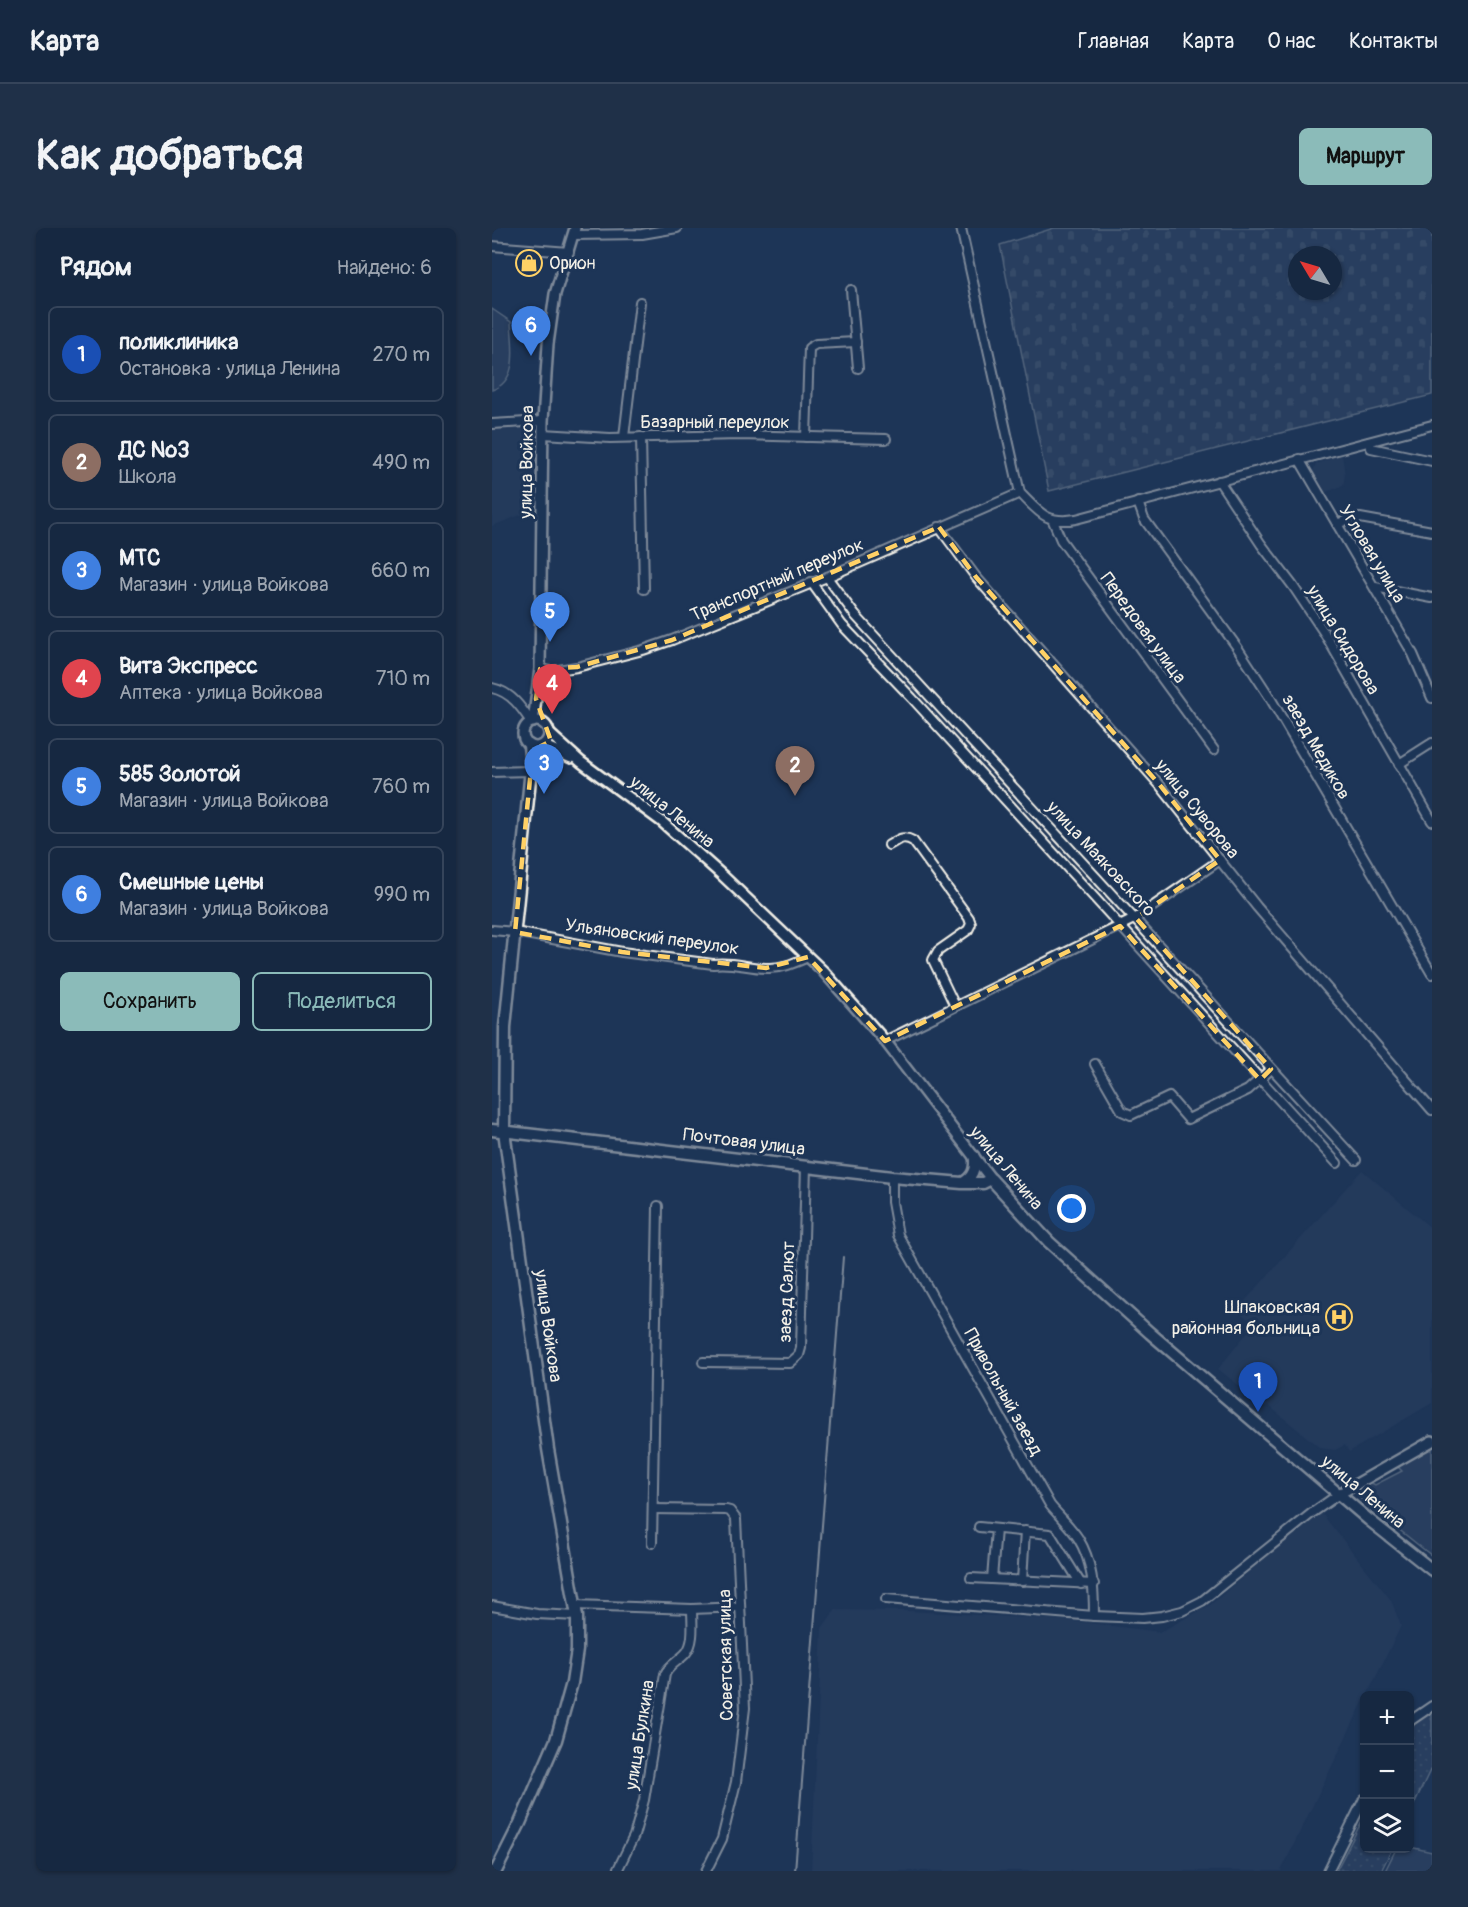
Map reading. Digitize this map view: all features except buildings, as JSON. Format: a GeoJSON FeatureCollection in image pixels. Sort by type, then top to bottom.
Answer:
{"type":"FeatureCollection","features":[{"type":"Feature","properties":{"kind":"main road","name":"улица Войкова"},"geometry":{"type":"LineString","coordinates":[[496,1871],[556,1740],[572,1683],[577,1650],[576,1611],[548,1449],[504,1131],[505,1027],[531,770],[529,745]]}},
{"type":"Feature","properties":{"kind":"main road","name":"улица Войкова"},"geometry":{"type":"LineString","coordinates":[[531,770],[542,746]]}},
{"type":"Feature","properties":{"kind":"main road","name":"Почтовая улица"},"geometry":{"type":"LineString","coordinates":[[492,1130],[892,1177],[962,1183],[983,1183],[991,1179]]}},
{"type":"Feature","properties":{"kind":"main road","name":"улица Ленина"},"geometry":{"type":"LineString","coordinates":[[991,1179],[1049,1242],[1150,1333],[1432,1570]]}},
{"type":"Feature","properties":{"kind":"street"},"geometry":{"type":"LineString","coordinates":[[574,231],[642,234],[677,228]]}},
{"type":"Feature","properties":{"kind":"street"},"geometry":{"type":"LineString","coordinates":[[961,228],[1020,493],[1053,521],[1076,519],[1432,425]]}},
{"type":"Feature","properties":{"kind":"street","name":"улица Войкова"},"geometry":{"type":"LineString","coordinates":[[532,722],[540,669],[543,421],[548,344],[555,294],[574,231]]}},
{"type":"Feature","properties":{"kind":"street"},"geometry":{"type":"LineString","coordinates":[[492,246],[569,252]]}},
{"type":"Feature","properties":{"kind":"street"},"geometry":{"type":"LineString","coordinates":[[850,290],[858,368]]}},
{"type":"Feature","properties":{"kind":"street"},"geometry":{"type":"LineString","coordinates":[[624,437],[640,303]]}},
{"type":"Feature","properties":{"kind":"street"},"geometry":{"type":"LineString","coordinates":[[806,437],[810,348],[816,344],[855,342]]}},
{"type":"Feature","properties":{"kind":"street"},"geometry":{"type":"LineString","coordinates":[[492,424],[543,421]]}},
{"type":"Feature","properties":{"kind":"street","name":"Базарный переулок"},"geometry":{"type":"LineString","coordinates":[[543,434],[624,437],[739,435],[886,439]]}},
{"type":"Feature","properties":{"kind":"street"},"geometry":{"type":"LineString","coordinates":[[641,437],[644,589]]}},
{"type":"Feature","properties":{"kind":"street"},"geometry":{"type":"LineString","coordinates":[[1369,442],[1371,448],[1432,461]]}},
{"type":"Feature","properties":{"kind":"street","name":"Угловая улица"},"geometry":{"type":"LineString","coordinates":[[1299,459],[1413,654],[1432,698]]}},
{"type":"Feature","properties":{"kind":"street","name":"улица Сидорова"},"geometry":{"type":"LineString","coordinates":[[1219,481],[1318,625],[1432,821]]}},
{"type":"Feature","properties":{"kind":"street","name":"Транспортный переулок"},"geometry":{"type":"LineString","coordinates":[[540,669],[551,671],[577,668],[643,650],[827,577],[1020,493]]}},
{"type":"Feature","properties":{"kind":"street","name":"заезд Медиков"},"geometry":{"type":"LineString","coordinates":[[1138,502],[1144,519],[1237,647],[1269,696],[1432,974]]}},
{"type":"Feature","properties":{"kind":"street"},"geometry":{"type":"LineString","coordinates":[[1337,524],[1352,518],[1360,518],[1432,531]]}},
{"type":"Feature","properties":{"kind":"street","name":"Передовая улица"},"geometry":{"type":"LineString","coordinates":[[1053,521],[1061,540],[1214,750]]}},
{"type":"Feature","properties":{"kind":"street","name":"улица Суворова"},"geometry":{"type":"LineString","coordinates":[[939,527],[976,577],[1160,784],[1257,907],[1432,1110]]}},
{"type":"Feature","properties":{"kind":"street","name":"улица Маяковского"},"geometry":{"type":"LineString","coordinates":[[827,577],[855,615],[1136,918],[1356,1160]]}},
{"type":"Feature","properties":{"kind":"street","name":"улица Маяковского"},"geometry":{"type":"LineString","coordinates":[[812,582],[842,625],[912,698],[1337,1163]]}},
{"type":"Feature","properties":{"kind":"street"},"geometry":{"type":"LineString","coordinates":[[1375,587],[1432,598]]}},
{"type":"Feature","properties":{"kind":"street"},"geometry":{"type":"LineString","coordinates":[[492,687],[517,702],[532,722]]}},
{"type":"Feature","properties":{"kind":"street","name":"улица Войкова"},"geometry":{"type":"LineString","coordinates":[[536,699],[543,723]]}},
{"type":"Feature","properties":{"kind":"street"},"geometry":{"type":"LineString","coordinates":[[532,722],[543,723],[550,734],[542,746],[529,745],[524,735],[526,726],[532,722]]}},
{"type":"Feature","properties":{"kind":"street","name":"улица Ленина"},"geometry":{"type":"LineString","coordinates":[[550,734],[581,762],[661,820],[824,972],[885,1041],[991,1179]]}},
{"type":"Feature","properties":{"kind":"street"},"geometry":{"type":"LineString","coordinates":[[1399,764],[1432,743]]}},
{"type":"Feature","properties":{"kind":"street","name":"улица Ленина"},"geometry":{"type":"LineString","coordinates":[[542,746],[581,762]]}},
{"type":"Feature","properties":{"kind":"street"},"geometry":{"type":"LineString","coordinates":[[492,772],[531,770]]}},
{"type":"Feature","properties":{"kind":"street"},"geometry":{"type":"LineString","coordinates":[[890,845],[901,838],[913,841],[969,918],[968,930],[938,951],[933,960],[955,1006]]}},
{"type":"Feature","properties":{"kind":"street"},"geometry":{"type":"LineString","coordinates":[[885,1041],[1136,918],[1220,860]]}},
{"type":"Feature","properties":{"kind":"street","name":"Ульяновский переулок"},"geometry":{"type":"LineString","coordinates":[[492,930],[515,932],[622,952],[713,964],[725,962],[766,968],[788,966],[808,957]]}},
{"type":"Feature","properties":{"kind":"street"},"geometry":{"type":"LineString","coordinates":[[1095,1064],[1122,1111],[1127,1114],[1131,1115],[1169,1097],[1188,1119],[1239,1095],[1271,1069]]}},
{"type":"Feature","properties":{"kind":"street"},"geometry":{"type":"LineString","coordinates":[[962,1183],[972,1174],[974,1156]]}},
{"type":"Feature","properties":{"kind":"street","name":"заезд Салют"},"geometry":{"type":"LineString","coordinates":[[703,1362],[790,1363],[799,1355],[806,1166]]}},
{"type":"Feature","properties":{"kind":"street","name":"Привольный заезд"},"geometry":{"type":"LineString","coordinates":[[892,1177],[892,1202],[898,1235],[1050,1505],[1077,1537],[1088,1559],[1094,1584],[1094,1616]]}},
{"type":"Feature","properties":{"kind":"street"},"geometry":{"type":"LineString","coordinates":[[652,1543],[658,1206]]}},
{"type":"Feature","properties":{"kind":"street"},"geometry":{"type":"LineString","coordinates":[[886,1599],[1143,1618],[1182,1611],[1202,1601],[1339,1494],[1432,1442]]}},
{"type":"Feature","properties":{"kind":"street","name":"Советская улица"},"geometry":{"type":"LineString","coordinates":[[653,1509],[726,1510],[736,1519],[745,1708],[736,1782],[722,1839],[706,1871]]}},
{"type":"Feature","properties":{"kind":"street"},"geometry":{"type":"LineString","coordinates":[[979,1527],[1050,1534],[1081,1584]]}},
{"type":"Feature","properties":{"kind":"street"},"geometry":{"type":"LineString","coordinates":[[992,1580],[996,1529]]}},
{"type":"Feature","properties":{"kind":"street"},"geometry":{"type":"LineString","coordinates":[[1022,1581],[1025,1531]]}},
{"type":"Feature","properties":{"kind":"street"},"geometry":{"type":"LineString","coordinates":[[970,1578],[1094,1584]]}},
{"type":"Feature","properties":{"kind":"street"},"geometry":{"type":"LineString","coordinates":[[492,1606],[537,1614],[740,1607]]}},
{"type":"Feature","properties":{"kind":"street","name":"улица Булкина"},"geometry":{"type":"LineString","coordinates":[[617,1871],[634,1836],[644,1800],[665,1674],[669,1665],[685,1654],[692,1644],[692,1609]]}},
{"type":"Feature","properties":{"kind":"street"},"geometry":{"type":"LineString","coordinates":[[1414,1718],[1432,1706]]}},
{"type":"Feature","properties":{"kind":"street"},"geometry":{"type":"LineString","coordinates":[[1328,1871],[1360,1809]]}},
{"type":"Feature","properties":{"kind":"highlighted area"},"geometry":{"type":"Polygon","coordinates":[[[939,527],[976,577],[1159,784],[1220,860],[1136,918],[1271,1069],[1260,1080],[1120,926],[885,1041],[808,957],[766,968],[622,952],[515,932],[531,769],[541,746],[551,741],[536,699],[540,669],[577,667],[672,640],[939,527]]]}},
{"type":"Feature","properties":{"kind":"shaded area"},"geometry":{"type":"Polygon","coordinates":[[[536,423],[531,511],[492,526],[492,426],[536,423]]]}},
{"type":"Feature","properties":{"kind":"shaded area"},"geometry":{"type":"Polygon","coordinates":[[[1342,454],[1345,475],[1343,486],[1323,493],[1313,471],[1316,464],[1342,454]]]}},
{"type":"Feature","properties":{"kind":"shaded area","name":"Шпаковская районная больница"},"geometry":{"type":"Polygon","coordinates":[[[1362,1170],[1432,1229],[1432,1403],[1349,1452],[1345,1445],[1335,1450],[1320,1448],[1268,1405],[1266,1407],[1218,1369],[1254,1324],[1237,1310],[1362,1170]]]}},
{"type":"Feature","properties":{"kind":"shaded area"},"geometry":{"type":"Polygon","coordinates":[[[1319,1510],[1391,1600],[1401,1626],[1369,1691],[1360,1691],[1360,1708],[1281,1871],[811,1871],[822,1628],[835,1610],[909,1611],[1066,1620],[1160,1632],[1210,1605],[1319,1510]]]}},
{"type":"Feature","properties":{"kind":"green space"},"geometry":{"type":"Polygon","coordinates":[[[1054,228],[1432,228],[1432,395],[1049,491],[1000,245],[1054,228]]]}},
{"type":"Feature","properties":{"kind":"green space"},"geometry":{"type":"Polygon","coordinates":[[[492,309],[511,322],[513,351],[511,370],[507,378],[492,390],[492,309]]]}},
{"type":"Feature","properties":{"kind":"green space"},"geometry":{"type":"Polygon","coordinates":[[[1432,1447],[1432,1556],[1362,1500],[1357,1490],[1370,1482],[1375,1485],[1402,1471],[1398,1467],[1432,1447]]]}},
{"type":"Feature","properties":{"kind":"green space"},"geometry":{"type":"Polygon","coordinates":[[[1432,1712],[1432,1766],[1414,1804],[1414,1725],[1432,1712]]]}},
{"type":"Feature","properties":{"kind":"green space"},"geometry":{"type":"Polygon","coordinates":[[[1360,1825],[1360,1853],[1390,1853],[1381,1871],[1336,1871],[1360,1825]]]}},
{"type":"Feature","properties":{"kind":"green space"},"geometry":{"type":"Polygon","coordinates":[[[1414,1848],[1432,1852],[1432,1871],[1385,1871],[1394,1853],[1414,1853],[1414,1848]]]}},
{"type":"Feature","properties":{"kind":"railway"},"geometry":{"type":"LineString","coordinates":[[795,1871],[843,1257]]}},
{"type":"Feature","properties":{"kind":"place","name":"Орион"},"geometry":{"type":"Point","coordinates":[529,263]}},
{"type":"Feature","properties":{"kind":"place","name":"Смешные цены"},"geometry":{"type":"Point","coordinates":[531,356]}},
{"type":"Feature","properties":{"kind":"place","name":"585 Золотой"},"geometry":{"type":"Point","coordinates":[550,642]}},
{"type":"Feature","properties":{"kind":"place","name":"Вита Экспресс"},"geometry":{"type":"Point","coordinates":[552,714]}},
{"type":"Feature","properties":{"kind":"place","name":"МТС"},"geometry":{"type":"Point","coordinates":[544,794]}},
{"type":"Feature","properties":{"kind":"place","name":"ДС №3"},"geometry":{"type":"Point","coordinates":[795,796]}},
{"type":"Feature","properties":{"kind":"place","name":"Шпаковская районная больница"},"geometry":{"type":"Point","coordinates":[1339,1317]}},
{"type":"Feature","properties":{"kind":"place","name":"поликлиника"},"geometry":{"type":"Point","coordinates":[1258,1412]}}]}
